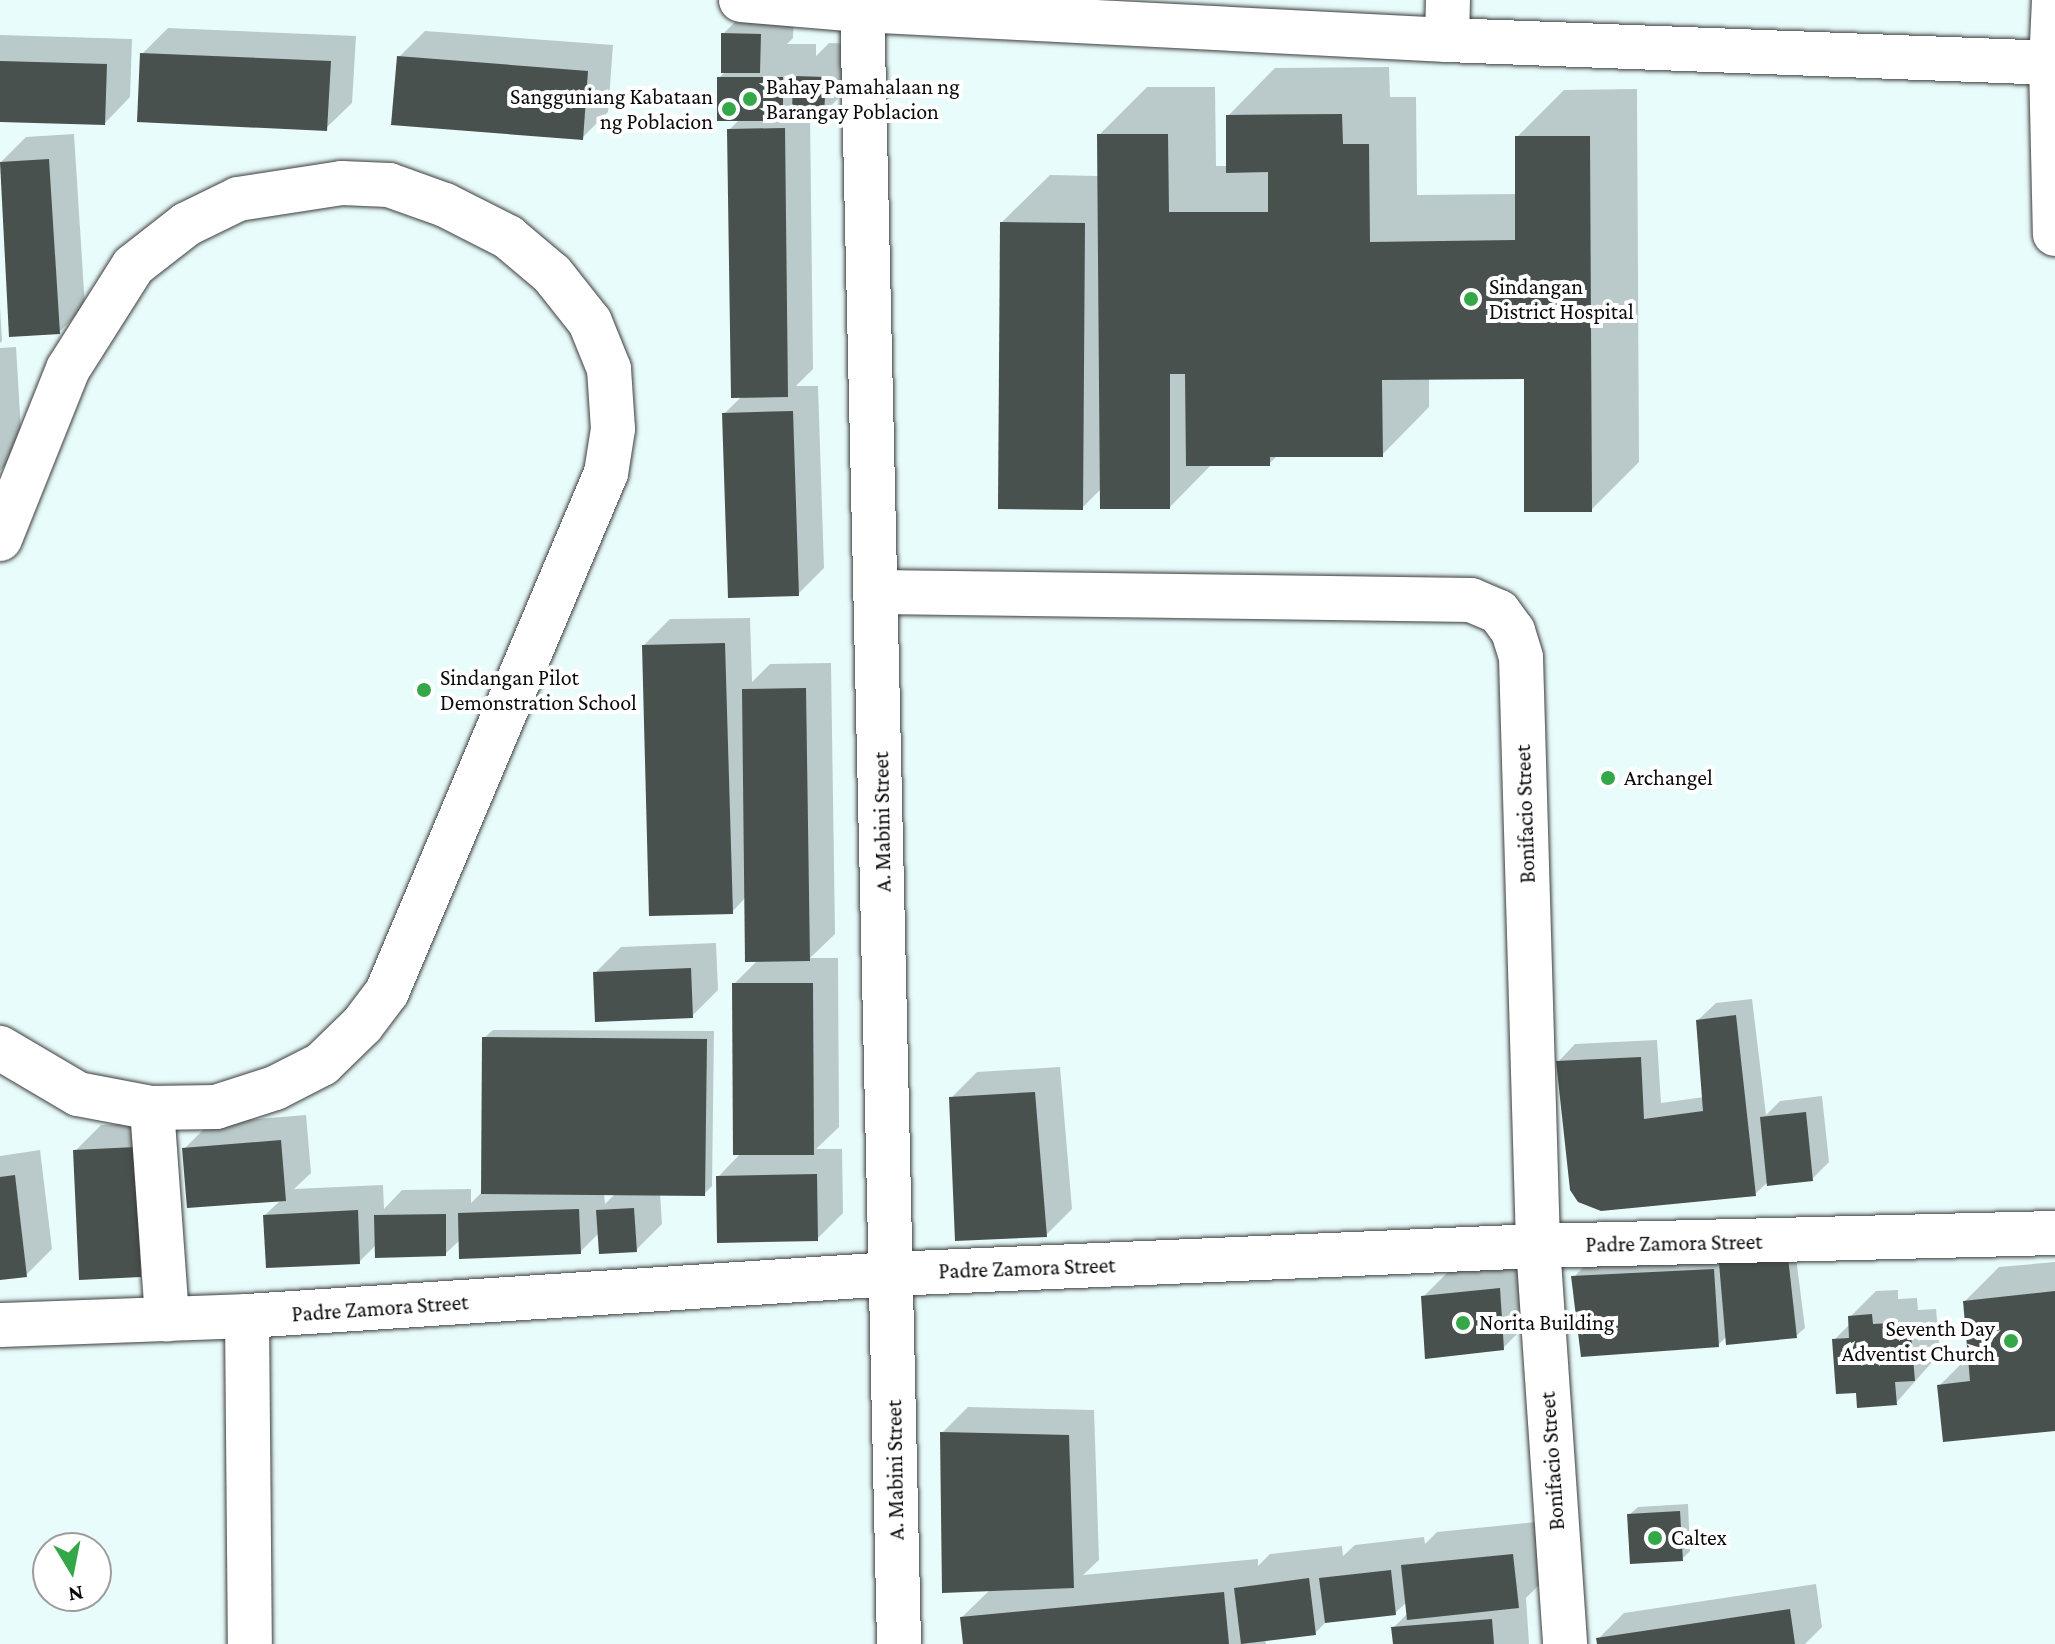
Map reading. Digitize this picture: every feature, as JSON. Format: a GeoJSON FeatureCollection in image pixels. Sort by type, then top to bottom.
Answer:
{"type":"FeatureCollection","features":[{"type":"Feature","properties":{"kind":"street"},"geometry":{"type":"LineString","coordinates":[[741,0],[1448,20],[2053,63]]}},
{"type":"Feature","properties":{"kind":"street"},"geometry":{"type":"LineString","coordinates":[[2054,0],[2055,234]]}},
{"type":"Feature","properties":{"kind":"street","name":"A. Mabini Street"},"geometry":{"type":"LineString","coordinates":[[862,5],[878,592],[899,1644]]}},
{"type":"Feature","properties":{"kind":"street"},"geometry":{"type":"LineString","coordinates":[[0,539],[68,369],[133,266],[187,224],[238,199],[342,183],[389,185],[445,205],[508,237],[552,274],[590,322],[609,369],[613,429],[606,473],[387,992],[362,1025],[322,1064],[275,1088],[216,1107],[152,1108],[78,1094],[0,1048]]}},
{"type":"Feature","properties":{"kind":"street","name":"Bonifacio Street"},"geometry":{"type":"LineString","coordinates":[[878,592],[1471,600],[1499,612],[1513,631],[1521,658],[1538,1246],[1565,1644]]}},
{"type":"Feature","properties":{"kind":"street"},"geometry":{"type":"LineString","coordinates":[[152,1108],[167,1319]]}},
{"type":"Feature","properties":{"kind":"street","name":"Padre Zamora Street"},"geometry":{"type":"LineString","coordinates":[[0,1325],[247,1316],[891,1274],[1538,1246],[2055,1233]]}},
{"type":"Feature","properties":{"kind":"street"},"geometry":{"type":"LineString","coordinates":[[247,1316],[250,1644]]}},
{"type":"Feature","properties":{"kind":"building"},"geometry":{"type":"Polygon","coordinates":[[[721,33],[761,34],[760,73],[721,73],[721,33]]]}},
{"type":"Feature","properties":{"kind":"building"},"geometry":{"type":"Polygon","coordinates":[[[140,53],[331,61],[327,131],[137,122],[140,53]]]}},
{"type":"Feature","properties":{"kind":"building"},"geometry":{"type":"Polygon","coordinates":[[[397,56],[588,71],[583,140],[391,125],[397,56]]]}},
{"type":"Feature","properties":{"kind":"building"},"geometry":{"type":"Polygon","coordinates":[[[0,61],[107,64],[105,125],[0,122],[0,61]]]}},
{"type":"Feature","properties":{"kind":"building"},"geometry":{"type":"Polygon","coordinates":[[[793,76],[826,77],[824,115],[792,114],[793,76]]]}},
{"type":"Feature","properties":{"kind":"building","name":"Bahay Pamahalaan ng Barangay Poblacion"},"geometry":{"type":"Polygon","coordinates":[[[717,77],[783,77],[783,121],[717,121],[717,77]]]}},
{"type":"Feature","properties":{"kind":"building"},"geometry":{"type":"Polygon","coordinates":[[[1342,114],[1343,144],[1369,144],[1370,242],[1515,240],[1515,136],[1590,136],[1592,512],[1524,512],[1524,379],[1382,380],[1383,457],[1270,457],[1270,466],[1186,466],[1185,374],[1170,374],[1170,509],[1100,509],[1097,134],[1168,134],[1169,212],[1268,212],[1268,172],[1226,173],[1226,115],[1342,114]]]}},
{"type":"Feature","properties":{"kind":"building"},"geometry":{"type":"Polygon","coordinates":[[[785,128],[788,397],[731,398],[727,129],[785,128]]]}},
{"type":"Feature","properties":{"kind":"building"},"geometry":{"type":"Polygon","coordinates":[[[49,159],[60,334],[9,337],[0,162],[49,159]]]}},
{"type":"Feature","properties":{"kind":"building"},"geometry":{"type":"Polygon","coordinates":[[[1000,222],[1085,223],[1083,510],[998,509],[1000,222]]]}},
{"type":"Feature","properties":{"kind":"building"},"geometry":{"type":"Polygon","coordinates":[[[793,411],[799,596],[728,598],[722,413],[793,411]]]}},
{"type":"Feature","properties":{"kind":"building"},"geometry":{"type":"Polygon","coordinates":[[[725,643],[733,914],[649,916],[642,645],[725,643]]]}},
{"type":"Feature","properties":{"kind":"building"},"geometry":{"type":"Polygon","coordinates":[[[806,688],[810,961],[745,962],[742,689],[806,688]]]}},
{"type":"Feature","properties":{"kind":"building"},"geometry":{"type":"Polygon","coordinates":[[[691,968],[693,1018],[595,1022],[593,972],[691,968]]]}},
{"type":"Feature","properties":{"kind":"building"},"geometry":{"type":"Polygon","coordinates":[[[732,983],[813,983],[814,1155],[733,1155],[732,983]]]}},
{"type":"Feature","properties":{"kind":"building"},"geometry":{"type":"Polygon","coordinates":[[[1736,1015],[1756,1196],[1601,1211],[1578,1202],[1570,1190],[1556,1061],[1641,1057],[1644,1119],[1703,1111],[1696,1020],[1736,1015]]]}},
{"type":"Feature","properties":{"kind":"building"},"geometry":{"type":"Polygon","coordinates":[[[482,1037],[707,1039],[705,1196],[481,1194],[482,1037]]]}},
{"type":"Feature","properties":{"kind":"building"},"geometry":{"type":"Polygon","coordinates":[[[1035,1092],[1047,1237],[955,1241],[949,1097],[1035,1092]]]}},
{"type":"Feature","properties":{"kind":"building"},"geometry":{"type":"Polygon","coordinates":[[[1806,1112],[1813,1181],[1767,1186],[1760,1117],[1806,1112]]]}},
{"type":"Feature","properties":{"kind":"building"},"geometry":{"type":"Polygon","coordinates":[[[281,1140],[286,1201],[187,1208],[182,1148],[281,1140]]]}},
{"type":"Feature","properties":{"kind":"building"},"geometry":{"type":"Polygon","coordinates":[[[136,1147],[141,1277],[79,1280],[73,1150],[136,1147]]]}},
{"type":"Feature","properties":{"kind":"building"},"geometry":{"type":"Polygon","coordinates":[[[817,1174],[818,1241],[717,1243],[716,1176],[817,1174]]]}},
{"type":"Feature","properties":{"kind":"building"},"geometry":{"type":"Polygon","coordinates":[[[15,1175],[27,1277],[0,1280],[0,1177],[15,1175]]]}},
{"type":"Feature","properties":{"kind":"building"},"geometry":{"type":"Polygon","coordinates":[[[634,1208],[637,1252],[599,1254],[596,1210],[634,1208]]]}},
{"type":"Feature","properties":{"kind":"building"},"geometry":{"type":"Polygon","coordinates":[[[579,1209],[581,1254],[459,1259],[458,1213],[579,1209]]]}},
{"type":"Feature","properties":{"kind":"building"},"geometry":{"type":"Polygon","coordinates":[[[358,1210],[360,1264],[266,1268],[263,1215],[358,1210]]]}},
{"type":"Feature","properties":{"kind":"building"},"geometry":{"type":"Polygon","coordinates":[[[446,1214],[446,1256],[375,1258],[374,1215],[446,1214]]]}},
{"type":"Feature","properties":{"kind":"building"},"geometry":{"type":"Polygon","coordinates":[[[1788,1257],[1797,1338],[1726,1345],[1719,1263],[1788,1257]]]}},
{"type":"Feature","properties":{"kind":"building"},"geometry":{"type":"Polygon","coordinates":[[[1714,1269],[1719,1347],[1581,1357],[1571,1276],[1714,1269]]]}},
{"type":"Feature","properties":{"kind":"building","name":"Norita Building"},"geometry":{"type":"Polygon","coordinates":[[[1500,1288],[1504,1350],[1425,1359],[1421,1296],[1500,1288]]]}},
{"type":"Feature","properties":{"kind":"building","name":"Seventh Day Adventist Church"},"geometry":{"type":"Polygon","coordinates":[[[2055,1291],[2055,1431],[1943,1442],[1937,1385],[1970,1381],[1963,1301],[2055,1291]]]}},
{"type":"Feature","properties":{"kind":"building"},"geometry":{"type":"Polygon","coordinates":[[[1872,1314],[1873,1324],[1892,1323],[1893,1335],[1911,1334],[1915,1381],[1895,1382],[1897,1405],[1857,1408],[1856,1393],[1836,1394],[1832,1339],[1849,1338],[1848,1316],[1872,1314]]]}},
{"type":"Feature","properties":{"kind":"building"},"geometry":{"type":"Polygon","coordinates":[[[940,1432],[1069,1435],[1074,1588],[942,1593],[940,1432]]]}},
{"type":"Feature","properties":{"kind":"building","name":"Caltex"},"geometry":{"type":"Polygon","coordinates":[[[1680,1511],[1683,1561],[1630,1564],[1627,1514],[1680,1511]]]}},
{"type":"Feature","properties":{"kind":"building"},"geometry":{"type":"Polygon","coordinates":[[[1513,1554],[1519,1608],[1407,1620],[1401,1565],[1513,1554]]]}},
{"type":"Feature","properties":{"kind":"building"},"geometry":{"type":"Polygon","coordinates":[[[1391,1570],[1396,1615],[1325,1623],[1319,1578],[1391,1570]]]}},
{"type":"Feature","properties":{"kind":"building"},"geometry":{"type":"Polygon","coordinates":[[[1309,1578],[1316,1635],[1241,1644],[1234,1588],[1309,1578]]]}},
{"type":"Feature","properties":{"kind":"building"},"geometry":{"type":"Polygon","coordinates":[[[1224,1592],[1229,1644],[963,1644],[960,1617],[1224,1592]]]}},
{"type":"Feature","properties":{"kind":"building"},"geometry":{"type":"Polygon","coordinates":[[[1790,1609],[1795,1644],[1597,1644],[1596,1638],[1790,1609]]]}},
{"type":"Feature","properties":{"kind":"building"},"geometry":{"type":"Polygon","coordinates":[[[1492,1619],[1494,1644],[1393,1644],[1391,1627],[1492,1619]]]}},
{"type":"Feature","properties":{"kind":"place","name":"Bahay Pamahalaan ng Barangay Poblacion"},"geometry":{"type":"Point","coordinates":[750,99]}},
{"type":"Feature","properties":{"kind":"place","name":"Sangguniang Kabataan ng Poblacion"},"geometry":{"type":"Point","coordinates":[729,109]}},
{"type":"Feature","properties":{"kind":"place","name":"Sindangan District Hospital"},"geometry":{"type":"Point","coordinates":[1471,299]}},
{"type":"Feature","properties":{"kind":"place","name":"Sindangan Pilot Demonstration School"},"geometry":{"type":"Point","coordinates":[424,690]}},
{"type":"Feature","properties":{"kind":"place","name":"Archangel"},"geometry":{"type":"Point","coordinates":[1608,778]}},
{"type":"Feature","properties":{"kind":"place","name":"Norita Building"},"geometry":{"type":"Point","coordinates":[1463,1323]}},
{"type":"Feature","properties":{"kind":"place","name":"Seventh Day Adventist Church"},"geometry":{"type":"Point","coordinates":[2011,1341]}},
{"type":"Feature","properties":{"kind":"place","name":"Caltex"},"geometry":{"type":"Point","coordinates":[1655,1538]}}]}
